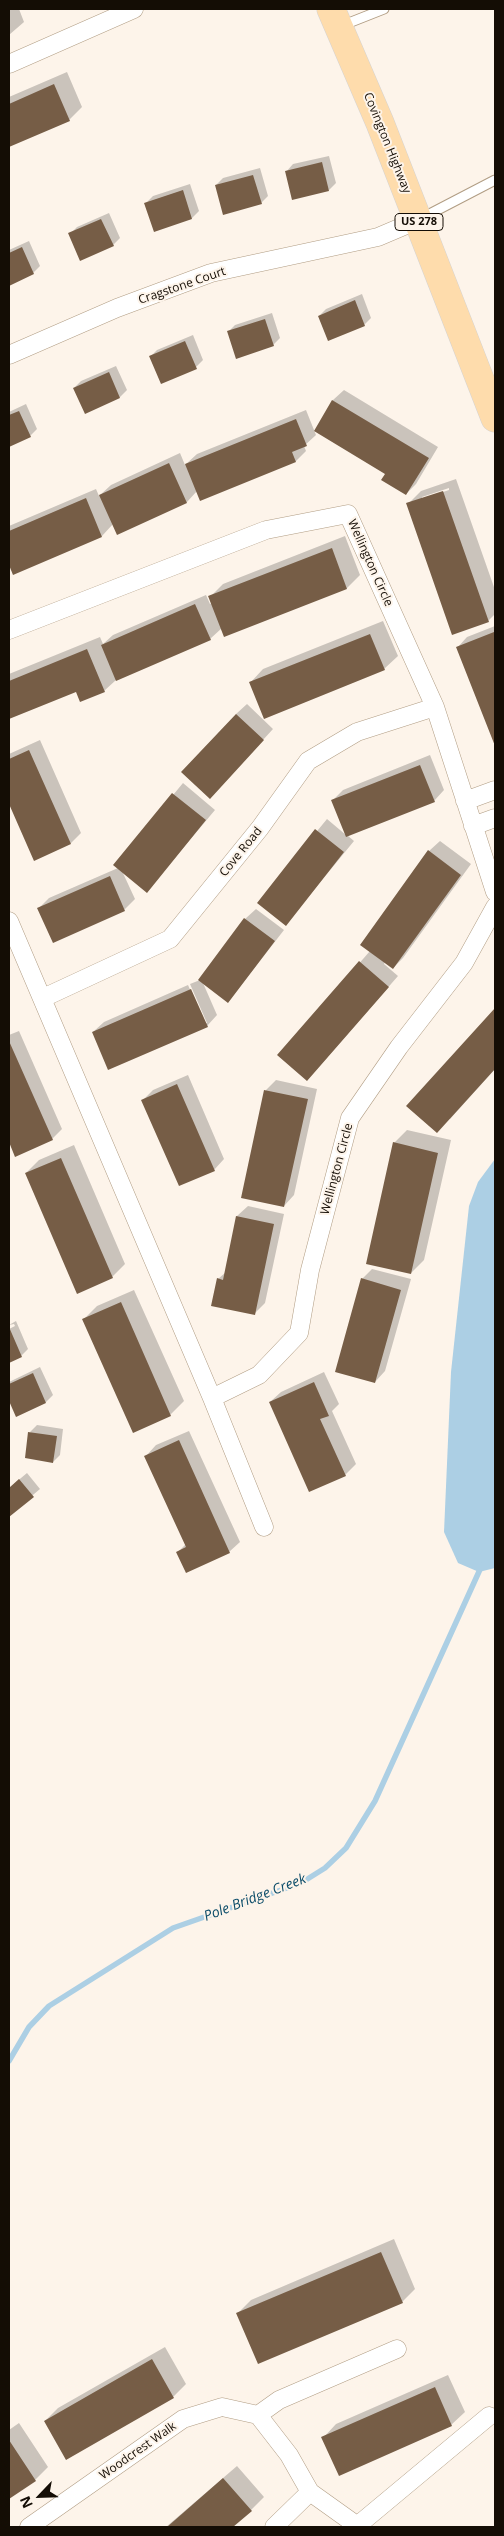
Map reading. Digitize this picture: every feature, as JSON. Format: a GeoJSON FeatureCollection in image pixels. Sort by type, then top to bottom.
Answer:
{"type":"FeatureCollection","features":[{"type":"Feature","properties":{"kind":"main road","name":"Covington Highway"},"geometry":{"type":"LineString","coordinates":[[335,18],[484,379],[495,418]]}},
{"type":"Feature","properties":{"kind":"street"},"geometry":{"type":"LineString","coordinates":[[9,64],[134,9]]}},
{"type":"Feature","properties":{"kind":"street","name":"Cragstone Court"},"geometry":{"type":"LineString","coordinates":[[9,355],[116,308],[211,273],[378,237],[418,220]]}},
{"type":"Feature","properties":{"kind":"street","name":"Wellington Circle"},"geometry":{"type":"LineString","coordinates":[[9,630],[266,530],[348,514],[435,707],[495,892]]}},
{"type":"Feature","properties":{"kind":"street","name":"Cove Road"},"geometry":{"type":"LineString","coordinates":[[43,998],[170,939],[260,828],[308,761],[357,732],[435,707]]}},
{"type":"Feature","properties":{"kind":"street"},"geometry":{"type":"LineString","coordinates":[[465,801],[495,790]]}},
{"type":"Feature","properties":{"kind":"street"},"geometry":{"type":"LineString","coordinates":[[473,826],[495,818]]}},
{"type":"Feature","properties":{"kind":"street","name":"Wellington Circle"},"geometry":{"type":"LineString","coordinates":[[212,1398],[259,1375],[299,1333],[310,1270],[350,1118],[399,1047],[464,963],[495,907]]}},
{"type":"Feature","properties":{"kind":"street"},"geometry":{"type":"LineString","coordinates":[[9,921],[212,1398],[264,1527]]}},
{"type":"Feature","properties":{"kind":"street"},"geometry":{"type":"LineString","coordinates":[[397,2348],[279,2400],[258,2415],[289,2455],[310,2492],[358,2527],[489,2416]]}},
{"type":"Feature","properties":{"kind":"street","name":"Woodcrest Walk"},"geometry":{"type":"LineString","coordinates":[[28,2527],[183,2419],[222,2407],[258,2415]]}},
{"type":"Feature","properties":{"kind":"street"},"geometry":{"type":"LineString","coordinates":[[274,2527],[310,2492]]}},
{"type":"Feature","properties":{"kind":"lane"},"geometry":{"type":"LineString","coordinates":[[335,18],[384,9]]}},
{"type":"Feature","properties":{"kind":"lane"},"geometry":{"type":"LineString","coordinates":[[418,220],[495,180]]}},
{"type":"Feature","properties":{"kind":"water"},"geometry":{"type":"Polygon","coordinates":[[[495,1159],[495,1568],[479,1572],[458,1563],[444,1532],[451,1372],[469,1206],[478,1182],[495,1159]]]}},
{"type":"Feature","properties":{"kind":"building"},"geometry":{"type":"Polygon","coordinates":[[[54,84],[70,121],[9,147],[9,104],[54,84]]]}},
{"type":"Feature","properties":{"kind":"building"},"geometry":{"type":"Polygon","coordinates":[[[322,162],[329,191],[292,200],[285,171],[322,162]]]}},
{"type":"Feature","properties":{"kind":"building"},"geometry":{"type":"Polygon","coordinates":[[[253,175],[262,204],[223,215],[215,185],[253,175]]]}},
{"type":"Feature","properties":{"kind":"building"},"geometry":{"type":"Polygon","coordinates":[[[183,190],[192,219],[154,232],[144,203],[183,190]]]}},
{"type":"Feature","properties":{"kind":"building"},"geometry":{"type":"Polygon","coordinates":[[[101,219],[114,246],[80,261],[68,233],[101,219]]]}},
{"type":"Feature","properties":{"kind":"building"},"geometry":{"type":"Polygon","coordinates":[[[22,247],[34,274],[9,286],[9,253],[22,247]]]}},
{"type":"Feature","properties":{"kind":"building"},"geometry":{"type":"Polygon","coordinates":[[[355,300],[365,326],[328,341],[318,316],[355,300]]]}},
{"type":"Feature","properties":{"kind":"building"},"geometry":{"type":"Polygon","coordinates":[[[265,319],[274,346],[236,359],[227,331],[265,319]]]}},
{"type":"Feature","properties":{"kind":"building"},"geometry":{"type":"Polygon","coordinates":[[[185,341],[197,369],[161,384],[149,356],[185,341]]]}},
{"type":"Feature","properties":{"kind":"building"},"geometry":{"type":"Polygon","coordinates":[[[109,372],[120,398],[85,414],[73,388],[109,372]]]}},
{"type":"Feature","properties":{"kind":"building"},"geometry":{"type":"Polygon","coordinates":[[[332,400],[429,458],[406,495],[381,480],[385,474],[314,431],[332,400]]]}},
{"type":"Feature","properties":{"kind":"building"},"geometry":{"type":"Polygon","coordinates":[[[19,411],[31,437],[9,447],[9,415],[19,411]]]}},
{"type":"Feature","properties":{"kind":"building"},"geometry":{"type":"Polygon","coordinates":[[[296,419],[307,446],[292,452],[296,462],[200,501],[185,464],[296,419]]]}},
{"type":"Feature","properties":{"kind":"building"},"geometry":{"type":"Polygon","coordinates":[[[169,463],[187,503],[117,535],[99,495],[169,463]]]}},
{"type":"Feature","properties":{"kind":"building"},"geometry":{"type":"Polygon","coordinates":[[[443,491],[489,622],[452,635],[406,503],[443,491]]]}},
{"type":"Feature","properties":{"kind":"building"},"geometry":{"type":"Polygon","coordinates":[[[86,498],[102,537],[13,575],[9,565],[9,531],[86,498]]]}},
{"type":"Feature","properties":{"kind":"building"},"geometry":{"type":"Polygon","coordinates":[[[332,548],[347,589],[224,637],[208,596],[332,548]]]}},
{"type":"Feature","properties":{"kind":"building"},"geometry":{"type":"Polygon","coordinates":[[[195,604],[211,640],[116,681],[101,645],[195,604]]]}},
{"type":"Feature","properties":{"kind":"building"},"geometry":{"type":"Polygon","coordinates":[[[494,632],[495,636],[495,746],[456,647],[494,632]]]}},
{"type":"Feature","properties":{"kind":"building"},"geometry":{"type":"Polygon","coordinates":[[[370,634],[385,670],[264,719],[249,682],[370,634]]]}},
{"type":"Feature","properties":{"kind":"building"},"geometry":{"type":"Polygon","coordinates":[[[87,649],[105,692],[80,702],[76,692],[9,719],[9,681],[87,649]]]}},
{"type":"Feature","properties":{"kind":"building"},"geometry":{"type":"Polygon","coordinates":[[[236,714],[264,740],[210,799],[181,772],[236,714]]]}},
{"type":"Feature","properties":{"kind":"building"},"geometry":{"type":"Polygon","coordinates":[[[29,750],[71,844],[34,861],[9,804],[9,759],[29,750]]]}},
{"type":"Feature","properties":{"kind":"building"},"geometry":{"type":"Polygon","coordinates":[[[420,765],[435,802],[346,837],[331,800],[420,765]]]}},
{"type":"Feature","properties":{"kind":"building"},"geometry":{"type":"Polygon","coordinates":[[[172,793],[206,820],[147,893],[113,865],[172,793]]]}},
{"type":"Feature","properties":{"kind":"building"},"geometry":{"type":"Polygon","coordinates":[[[315,829],[344,852],[286,926],[257,903],[315,829]]]}},
{"type":"Feature","properties":{"kind":"building"},"geometry":{"type":"Polygon","coordinates":[[[428,850],[461,875],[393,969],[360,945],[428,850]]]}},
{"type":"Feature","properties":{"kind":"building"},"geometry":{"type":"Polygon","coordinates":[[[110,876],[125,911],[53,943],[37,908],[110,876]]]}},
{"type":"Feature","properties":{"kind":"building"},"geometry":{"type":"Polygon","coordinates":[[[244,918],[275,941],[228,1003],[198,980],[244,918]]]}},
{"type":"Feature","properties":{"kind":"building"},"geometry":{"type":"Polygon","coordinates":[[[359,961],[389,987],[307,1081],[277,1055],[359,961]]]}},
{"type":"Feature","properties":{"kind":"building"},"geometry":{"type":"Polygon","coordinates":[[[191,989],[208,1027],[108,1070],[92,1032],[191,989]]]}},
{"type":"Feature","properties":{"kind":"building"},"geometry":{"type":"Polygon","coordinates":[[[495,1008],[495,1069],[437,1133],[406,1106],[495,1008]]]}},
{"type":"Feature","properties":{"kind":"building"},"geometry":{"type":"Polygon","coordinates":[[[9,1041],[53,1140],[15,1157],[9,1142],[9,1041]]]}},
{"type":"Feature","properties":{"kind":"building"},"geometry":{"type":"Polygon","coordinates":[[[177,1084],[215,1171],[179,1186],[141,1100],[177,1084]]]}},
{"type":"Feature","properties":{"kind":"building"},"geometry":{"type":"Polygon","coordinates":[[[264,1090],[308,1099],[284,1207],[241,1198],[264,1090]]]}},
{"type":"Feature","properties":{"kind":"building"},"geometry":{"type":"Polygon","coordinates":[[[393,1142],[438,1153],[411,1274],[366,1264],[393,1142]]]}},
{"type":"Feature","properties":{"kind":"building"},"geometry":{"type":"Polygon","coordinates":[[[61,1158],[113,1278],[77,1294],[25,1173],[61,1158]]]}},
{"type":"Feature","properties":{"kind":"building"},"geometry":{"type":"Polygon","coordinates":[[[236,1216],[274,1224],[255,1315],[211,1306],[217,1278],[223,1280],[236,1216]]]}},
{"type":"Feature","properties":{"kind":"building"},"geometry":{"type":"Polygon","coordinates":[[[361,1278],[401,1290],[375,1383],[335,1372],[361,1278]]]}},
{"type":"Feature","properties":{"kind":"building"},"geometry":{"type":"Polygon","coordinates":[[[121,1302],[171,1416],[133,1433],[82,1319],[121,1302]]]}},
{"type":"Feature","properties":{"kind":"building"},"geometry":{"type":"Polygon","coordinates":[[[9,1327],[22,1357],[9,1363],[9,1327]]]}},
{"type":"Feature","properties":{"kind":"building"},"geometry":{"type":"Polygon","coordinates":[[[33,1373],[46,1403],[16,1417],[9,1401],[9,1384],[33,1373]]]}},
{"type":"Feature","properties":{"kind":"building"},"geometry":{"type":"Polygon","coordinates":[[[314,1382],[329,1416],[320,1419],[346,1476],[309,1492],[269,1402],[314,1382]]]}},
{"type":"Feature","properties":{"kind":"building"},"geometry":{"type":"Polygon","coordinates":[[[28,1432],[57,1436],[53,1463],[25,1458],[28,1432]]]}},
{"type":"Feature","properties":{"kind":"building"},"geometry":{"type":"Polygon","coordinates":[[[179,1440],[230,1553],[186,1573],[176,1552],[186,1547],[144,1456],[179,1440]]]}},
{"type":"Feature","properties":{"kind":"building"},"geometry":{"type":"Polygon","coordinates":[[[19,1479],[34,1497],[9,1517],[9,1488],[19,1479]]]}},
{"type":"Feature","properties":{"kind":"building"},"geometry":{"type":"Polygon","coordinates":[[[381,2252],[403,2303],[258,2364],[236,2313],[381,2252]]]}},
{"type":"Feature","properties":{"kind":"building"},"geometry":{"type":"Polygon","coordinates":[[[152,2359],[174,2398],[66,2460],[44,2421],[152,2359]]]}},
{"type":"Feature","properties":{"kind":"building"},"geometry":{"type":"Polygon","coordinates":[[[435,2387],[452,2426],[339,2476],[321,2437],[435,2387]]]}},
{"type":"Feature","properties":{"kind":"building"},"geometry":{"type":"Polygon","coordinates":[[[9,2440],[36,2481],[9,2499],[9,2440]]]}},
{"type":"Feature","properties":{"kind":"building"},"geometry":{"type":"Polygon","coordinates":[[[223,2478],[252,2511],[233,2527],[167,2527],[223,2478]]]}},
{"type":"Feature","properties":{"kind":"waterway","name":"Pole Bridge Creek"},"geometry":{"type":"LineString","coordinates":[[9,2061],[29,2027],[49,2006],[173,1928],[301,1883],[325,1868],[346,1848],[375,1801],[482,1565]]}}]}
